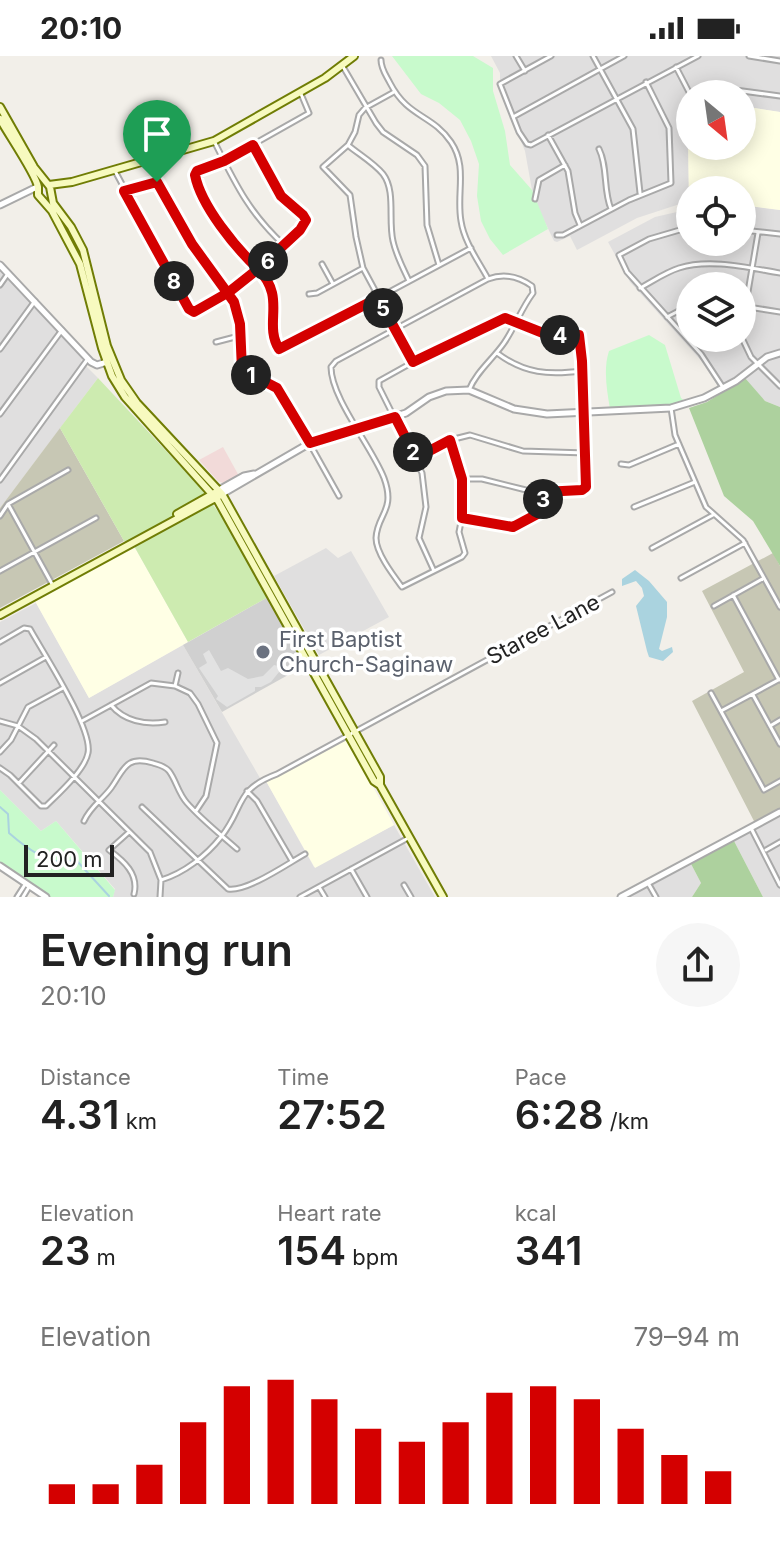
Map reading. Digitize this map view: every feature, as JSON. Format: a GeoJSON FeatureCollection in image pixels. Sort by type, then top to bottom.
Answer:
{"type":"FeatureCollection","features":[{"type":"Feature","properties":{"kind":"main road"},"geometry":{"type":"LineString","coordinates":[[37,187],[115,171],[214,141],[301,93],[354,56]]}},
{"type":"Feature","properties":{"kind":"main road"},"geometry":{"type":"LineString","coordinates":[[0,107],[75,235],[109,361],[125,397],[217,494],[380,777],[380,785],[443,897]]}},
{"type":"Feature","properties":{"kind":"main road"},"geometry":{"type":"LineString","coordinates":[[0,119],[35,176],[40,197],[85,268]]}},
{"type":"Feature","properties":{"kind":"main road"},"geometry":{"type":"LineString","coordinates":[[40,197],[51,197],[72,182]]}},
{"type":"Feature","properties":{"kind":"main road"},"geometry":{"type":"LineString","coordinates":[[165,437],[217,494]]}},
{"type":"Feature","properties":{"kind":"main road"},"geometry":{"type":"LineString","coordinates":[[200,500],[205,492],[203,482]]}},
{"type":"Feature","properties":{"kind":"main road"},"geometry":{"type":"LineString","coordinates":[[155,529],[200,500],[217,494]]}},
{"type":"Feature","properties":{"kind":"main road"},"geometry":{"type":"LineString","coordinates":[[0,615],[217,494]]}},
{"type":"Feature","properties":{"kind":"street"},"geometry":{"type":"LineString","coordinates":[[516,56],[525,71]]}},
{"type":"Feature","properties":{"kind":"street"},"geometry":{"type":"LineString","coordinates":[[551,56],[500,84],[527,144],[698,56]]}},
{"type":"Feature","properties":{"kind":"street"},"geometry":{"type":"LineString","coordinates":[[593,56],[634,133],[637,185],[641,194]]}},
{"type":"Feature","properties":{"kind":"street"},"geometry":{"type":"LineString","coordinates":[[513,117],[624,56]]}},
{"type":"Feature","properties":{"kind":"street"},"geometry":{"type":"LineString","coordinates":[[749,56],[780,61]]}},
{"type":"Feature","properties":{"kind":"street"},"geometry":{"type":"LineString","coordinates":[[381,60],[394,92],[405,106],[444,133],[457,152],[462,173],[461,220],[471,248],[488,279]]}},
{"type":"Feature","properties":{"kind":"street"},"geometry":{"type":"LineString","coordinates":[[342,65],[365,108],[383,132],[417,155],[425,166],[427,225],[439,265]]}},
{"type":"Feature","properties":{"kind":"street"},"geometry":{"type":"LineString","coordinates":[[676,67],[683,80]]}},
{"type":"Feature","properties":{"kind":"street"},"geometry":{"type":"LineString","coordinates":[[557,235],[641,194],[670,184],[669,128],[646,82]]}},
{"type":"Feature","properties":{"kind":"street"},"geometry":{"type":"LineString","coordinates":[[394,92],[365,108],[359,115],[348,145],[323,167],[350,195],[363,268],[413,362]]}},
{"type":"Feature","properties":{"kind":"street"},"geometry":{"type":"LineString","coordinates":[[301,93],[309,113],[224,161],[196,172],[196,181],[223,229],[269,281],[273,291],[274,331],[279,349],[471,248]]}},
{"type":"Feature","properties":{"kind":"street"},"geometry":{"type":"LineString","coordinates":[[756,93],[780,96]]}},
{"type":"Feature","properties":{"kind":"street"},"geometry":{"type":"LineString","coordinates":[[548,135],[565,165],[580,226]]}},
{"type":"Feature","properties":{"kind":"street"},"geometry":{"type":"LineString","coordinates":[[214,141],[255,216],[284,245]]}},
{"type":"Feature","properties":{"kind":"street"},"geometry":{"type":"LineString","coordinates":[[115,171],[193,312],[229,292],[258,269],[300,230],[306,220],[281,196],[253,145]]}},
{"type":"Feature","properties":{"kind":"street"},"geometry":{"type":"LineString","coordinates":[[348,145],[382,172],[390,192],[389,215],[393,241],[409,281]]}},
{"type":"Feature","properties":{"kind":"street"},"geometry":{"type":"LineString","coordinates":[[599,149],[611,209]]}},
{"type":"Feature","properties":{"kind":"street"},"geometry":{"type":"LineString","coordinates":[[535,199],[539,180],[565,165]]}},
{"type":"Feature","properties":{"kind":"street"},"geometry":{"type":"LineString","coordinates":[[124,191],[157,182],[192,244],[229,292],[237,310],[242,370],[277,388],[339,496]]}},
{"type":"Feature","properties":{"kind":"street"},"geometry":{"type":"LineString","coordinates":[[0,205],[37,187]]}},
{"type":"Feature","properties":{"kind":"street"},"geometry":{"type":"LineString","coordinates":[[21,197],[40,197]]}},
{"type":"Feature","properties":{"kind":"street"},"geometry":{"type":"LineString","coordinates":[[676,231],[649,239],[619,255],[627,272],[701,354],[723,388]]}},
{"type":"Feature","properties":{"kind":"street"},"geometry":{"type":"LineString","coordinates":[[750,272],[758,233],[780,234]]}},
{"type":"Feature","properties":{"kind":"street"},"geometry":{"type":"LineString","coordinates":[[322,264],[333,284]]}},
{"type":"Feature","properties":{"kind":"street"},"geometry":{"type":"LineString","coordinates":[[0,265],[88,358],[97,365],[109,361]]}},
{"type":"Feature","properties":{"kind":"street"},"geometry":{"type":"LineString","coordinates":[[640,288],[672,271],[693,265],[724,265],[780,273]]}},
{"type":"Feature","properties":{"kind":"street"},"geometry":{"type":"LineString","coordinates":[[309,294],[363,268]]}},
{"type":"Feature","properties":{"kind":"street"},"geometry":{"type":"LineString","coordinates":[[0,285],[8,273]]}},
{"type":"Feature","properties":{"kind":"street"},"geometry":{"type":"LineString","coordinates":[[450,440],[462,479],[459,532],[464,554],[404,587],[377,542],[378,530],[387,509],[387,489],[335,387],[331,367],[336,361],[488,279],[516,277],[529,283],[534,289],[497,353],[469,390]]}},
{"type":"Feature","properties":{"kind":"street"},"geometry":{"type":"LineString","coordinates":[[0,349],[35,301]]}},
{"type":"Feature","properties":{"kind":"street"},"geometry":{"type":"LineString","coordinates":[[756,308],[780,312]]}},
{"type":"Feature","properties":{"kind":"street"},"geometry":{"type":"LineString","coordinates":[[667,317],[676,312]]}},
{"type":"Feature","properties":{"kind":"street"},"geometry":{"type":"LineString","coordinates":[[434,571],[419,538],[426,495],[416,458],[379,383],[381,379],[500,320],[510,318],[548,335],[579,335],[585,488],[543,492],[507,487],[477,478],[462,479]]}},
{"type":"Feature","properties":{"kind":"street"},"geometry":{"type":"LineString","coordinates":[[0,414],[62,330]]}},
{"type":"Feature","properties":{"kind":"street"},"geometry":{"type":"LineString","coordinates":[[216,342],[240,336]]}},
{"type":"Feature","properties":{"kind":"street"},"geometry":{"type":"LineString","coordinates":[[748,352],[780,386]]}},
{"type":"Feature","properties":{"kind":"street"},"geometry":{"type":"LineString","coordinates":[[497,353],[511,364],[532,372],[582,371]]}},
{"type":"Feature","properties":{"kind":"street"},"geometry":{"type":"LineString","coordinates":[[217,494],[244,476],[310,443],[395,417],[437,394],[469,390],[524,411],[547,414],[671,408],[704,398],[767,357],[780,353]]}},
{"type":"Feature","properties":{"kind":"street"},"geometry":{"type":"LineString","coordinates":[[0,480],[88,358]]}},
{"type":"Feature","properties":{"kind":"street"},"geometry":{"type":"LineString","coordinates":[[671,408],[679,444],[706,507],[745,543],[780,607]]}},
{"type":"Feature","properties":{"kind":"street"},"geometry":{"type":"LineString","coordinates":[[416,458],[450,440],[470,435],[523,451],[586,453]]}},
{"type":"Feature","properties":{"kind":"street"},"geometry":{"type":"LineString","coordinates":[[621,464],[629,465],[679,444]]}},
{"type":"Feature","properties":{"kind":"street"},"geometry":{"type":"LineString","coordinates":[[0,516],[8,504],[68,470]]}},
{"type":"Feature","properties":{"kind":"street"},"geometry":{"type":"LineString","coordinates":[[634,507],[695,482]]}},
{"type":"Feature","properties":{"kind":"street"},"geometry":{"type":"LineString","coordinates":[[462,518],[516,527],[541,512],[543,492]]}},
{"type":"Feature","properties":{"kind":"street"},"geometry":{"type":"LineString","coordinates":[[8,504],[53,586]]}},
{"type":"Feature","properties":{"kind":"street"},"geometry":{"type":"LineString","coordinates":[[652,548],[713,515]]}},
{"type":"Feature","properties":{"kind":"street"},"geometry":{"type":"LineString","coordinates":[[0,571],[96,518]]}},
{"type":"Feature","properties":{"kind":"street"},"geometry":{"type":"LineString","coordinates":[[681,578],[745,543]]}},
{"type":"Feature","properties":{"kind":"street"},"geometry":{"type":"LineString","coordinates":[[714,606],[764,578]]}},
{"type":"Feature","properties":{"kind":"street","name":"Staree Lane"},"geometry":{"type":"LineString","coordinates":[[247,791],[259,781],[612,592]]}},
{"type":"Feature","properties":{"kind":"street"},"geometry":{"type":"LineString","coordinates":[[721,711],[779,680],[733,595]]}},
{"type":"Feature","properties":{"kind":"street"},"geometry":{"type":"LineString","coordinates":[[0,642],[28,628],[82,721],[89,740],[83,765],[43,807],[0,768]]}},
{"type":"Feature","properties":{"kind":"street"},"geometry":{"type":"LineString","coordinates":[[0,683],[46,657]]}},
{"type":"Feature","properties":{"kind":"street"},"geometry":{"type":"LineString","coordinates":[[175,686],[178,673]]}},
{"type":"Feature","properties":{"kind":"street"},"geometry":{"type":"LineString","coordinates":[[82,721],[151,683],[175,686],[193,696],[217,740],[206,796],[196,811]]}},
{"type":"Feature","properties":{"kind":"street"},"geometry":{"type":"LineString","coordinates":[[0,752],[28,707],[63,688]]}},
{"type":"Feature","properties":{"kind":"street"},"geometry":{"type":"LineString","coordinates":[[711,693],[764,790],[780,781]]}},
{"type":"Feature","properties":{"kind":"street"},"geometry":{"type":"LineString","coordinates":[[753,694],[780,744]]}},
{"type":"Feature","properties":{"kind":"street"},"geometry":{"type":"LineString","coordinates":[[111,705],[125,718],[150,723],[165,722]]}},
{"type":"Feature","properties":{"kind":"street"},"geometry":{"type":"LineString","coordinates":[[770,726],[780,720]]}},
{"type":"Feature","properties":{"kind":"street"},"geometry":{"type":"LineString","coordinates":[[0,721],[27,731],[150,852],[161,880],[160,897]]}},
{"type":"Feature","properties":{"kind":"street"},"geometry":{"type":"LineString","coordinates":[[19,783],[54,745]]}},
{"type":"Feature","properties":{"kind":"street"},"geometry":{"type":"LineString","coordinates":[[84,821],[112,786],[121,769],[129,763],[143,761],[171,773],[177,791],[237,849]]}},
{"type":"Feature","properties":{"kind":"street"},"geometry":{"type":"LineString","coordinates":[[161,880],[176,875],[222,836],[247,791],[257,801],[292,861]]}},
{"type":"Feature","properties":{"kind":"street"},"geometry":{"type":"LineString","coordinates":[[142,807],[225,888],[233,891],[305,854]]}},
{"type":"Feature","properties":{"kind":"street"},"geometry":{"type":"LineString","coordinates":[[621,897],[780,812]]}},
{"type":"Feature","properties":{"kind":"street"},"geometry":{"type":"LineString","coordinates":[[751,828],[779,883]]}},
{"type":"Feature","properties":{"kind":"street"},"geometry":{"type":"LineString","coordinates":[[128,833],[109,850],[128,867],[136,885],[134,894]]}},
{"type":"Feature","properties":{"kind":"street"},"geometry":{"type":"LineString","coordinates":[[300,897],[410,837]]}},
{"type":"Feature","properties":{"kind":"street"},"geometry":{"type":"LineString","coordinates":[[764,851],[780,842]]}},
{"type":"Feature","properties":{"kind":"street"},"geometry":{"type":"LineString","coordinates":[[0,866],[46,897]]}},
{"type":"Feature","properties":{"kind":"street"},"geometry":{"type":"LineString","coordinates":[[351,869],[367,897]]}},
{"type":"Feature","properties":{"kind":"street"},"geometry":{"type":"LineString","coordinates":[[648,883],[656,897]]}},
{"type":"Feature","properties":{"kind":"street"},"geometry":{"type":"LineString","coordinates":[[17,897],[28,885]]}},
{"type":"Feature","properties":{"kind":"street"},"geometry":{"type":"LineString","coordinates":[[23,897],[28,885]]}},
{"type":"Feature","properties":{"kind":"street"},"geometry":{"type":"LineString","coordinates":[[404,885],[411,897]]}},
{"type":"Feature","properties":{"kind":"street"},"geometry":{"type":"LineString","coordinates":[[319,887],[325,897]]}},
{"type":"Feature","properties":{"kind":"shaded area"},"geometry":{"type":"Polygon","coordinates":[[[491,56],[780,56],[780,112],[756,108],[756,80],[676,80],[676,160],[688,160],[689,176],[676,176],[676,205],[637,218],[577,250],[570,236],[554,241],[541,214],[532,190],[525,151],[500,90],[500,73],[491,56]]]}},
{"type":"Feature","properties":{"kind":"shaded area"},"geometry":{"type":"Polygon","coordinates":[[[756,108],[780,112],[780,210],[756,207],[756,176],[689,176],[688,160],[756,160],[756,108]]]}},
{"type":"Feature","properties":{"kind":"shaded area"},"geometry":{"type":"Polygon","coordinates":[[[756,207],[780,210],[780,407],[765,401],[745,379],[722,394],[706,366],[693,352],[756,352],[756,272],[676,272],[676,333],[630,282],[608,242],[655,217],[676,212],[676,256],[756,256],[756,207]]]}},
{"type":"Feature","properties":{"kind":"shaded area"},"geometry":{"type":"Polygon","coordinates":[[[0,269],[68,341],[83,358],[81,361],[98,378],[0,508],[0,269]]]}},
{"type":"Feature","properties":{"kind":"shaded area"},"geometry":{"type":"Polygon","coordinates":[[[60,428],[124,541],[0,608],[0,508],[60,428]]]}},
{"type":"Feature","properties":{"kind":"shaded area"},"geometry":{"type":"Polygon","coordinates":[[[223,447],[239,476],[225,484],[218,481],[199,460],[223,447]]]}},
{"type":"Feature","properties":{"kind":"shaded area"},"geometry":{"type":"Polygon","coordinates":[[[134,546],[188,642],[89,698],[35,601],[134,546]]]}},
{"type":"Feature","properties":{"kind":"shaded area"},"geometry":{"type":"Polygon","coordinates":[[[326,548],[338,558],[351,551],[389,617],[319,655],[274,576],[326,548]]]}},
{"type":"Feature","properties":{"kind":"shaded area"},"geometry":{"type":"Polygon","coordinates":[[[773,553],[780,566],[780,809],[755,823],[692,701],[744,672],[702,591],[773,553]]]}},
{"type":"Feature","properties":{"kind":"shaded area"},"geometry":{"type":"Polygon","coordinates":[[[268,597],[306,665],[222,712],[183,645],[268,597]]]}},
{"type":"Feature","properties":{"kind":"shaded area"},"geometry":{"type":"Polygon","coordinates":[[[36,603],[89,698],[183,645],[314,867],[394,825],[435,897],[113,897],[115,889],[56,821],[41,831],[0,790],[0,622],[36,603]]]}},
{"type":"Feature","properties":{"kind":"shaded area"},"geometry":{"type":"Polygon","coordinates":[[[209,650],[221,671],[228,668],[248,679],[263,676],[274,665],[283,667],[271,682],[255,687],[255,691],[227,707],[216,699],[218,696],[199,668],[207,663],[203,654],[209,650]]]}},
{"type":"Feature","properties":{"kind":"shaded area"},"geometry":{"type":"Polygon","coordinates":[[[346,738],[394,825],[315,868],[266,781],[346,738]]]}},
{"type":"Feature","properties":{"kind":"shaded area"},"geometry":{"type":"Polygon","coordinates":[[[780,816],[780,897],[763,897],[734,841],[780,816]]]}},
{"type":"Feature","properties":{"kind":"shaded area"},"geometry":{"type":"Polygon","coordinates":[[[690,862],[701,883],[692,897],[624,897],[690,862]]]}},
{"type":"Feature","properties":{"kind":"green space"},"geometry":{"type":"Polygon","coordinates":[[[392,56],[473,56],[493,68],[493,91],[505,131],[510,165],[532,190],[548,229],[503,255],[481,221],[477,196],[479,164],[460,120],[439,103],[421,94],[392,56]]]}},
{"type":"Feature","properties":{"kind":"green space"},"geometry":{"type":"Polygon","coordinates":[[[649,335],[665,345],[681,398],[686,402],[610,409],[606,373],[609,351],[649,335]]]}},
{"type":"Feature","properties":{"kind":"green space"},"geometry":{"type":"Polygon","coordinates":[[[98,378],[198,485],[220,514],[268,597],[188,642],[134,546],[124,541],[60,428],[98,378]]]}},
{"type":"Feature","properties":{"kind":"green space"},"geometry":{"type":"Polygon","coordinates":[[[745,378],[765,401],[780,407],[780,566],[753,521],[724,496],[689,408],[707,402],[745,378]]]}},
{"type":"Feature","properties":{"kind":"green space"},"geometry":{"type":"Polygon","coordinates":[[[0,790],[41,831],[56,821],[115,890],[113,897],[49,897],[0,864],[0,790]]]}},
{"type":"Feature","properties":{"kind":"green space"},"geometry":{"type":"Polygon","coordinates":[[[734,841],[763,897],[692,897],[701,883],[690,862],[734,841]]]}},
{"type":"Feature","properties":{"kind":"water"},"geometry":{"type":"Polygon","coordinates":[[[635,570],[667,602],[667,617],[659,649],[662,651],[672,647],[673,652],[663,661],[649,657],[647,651],[636,606],[644,596],[642,588],[636,581],[622,586],[622,579],[635,570]]]}},
{"type":"Feature","properties":{"kind":"waterway"},"geometry":{"type":"LineString","coordinates":[[0,807],[8,814],[9,833],[23,845],[58,862],[75,859]]}},
{"type":"Feature","properties":{"kind":"waterway"},"geometry":{"type":"LineString","coordinates":[[77,861],[109,896]]}},
{"type":"Feature","properties":{"kind":"place","name":"First Baptist Church-Saginaw"},"geometry":{"type":"Point","coordinates":[263,652]}},
{"type":"Feature","properties":{"kind":"route"},"geometry":{"type":"LineString","coordinates":[[157,182],[124,191],[190,311],[194,312],[229,292],[258,269],[223,229],[195,175],[197,171],[253,145],[281,196],[306,220],[300,230],[258,269],[273,291],[274,331],[279,349],[378,298],[413,362],[505,318],[548,335],[579,335],[587,486],[582,490],[543,492],[541,512],[513,527],[462,518],[464,507],[460,466],[450,440],[416,458],[395,417],[310,443],[277,388],[242,370],[240,324],[234,302],[229,292],[192,244],[157,182]]}}]}
